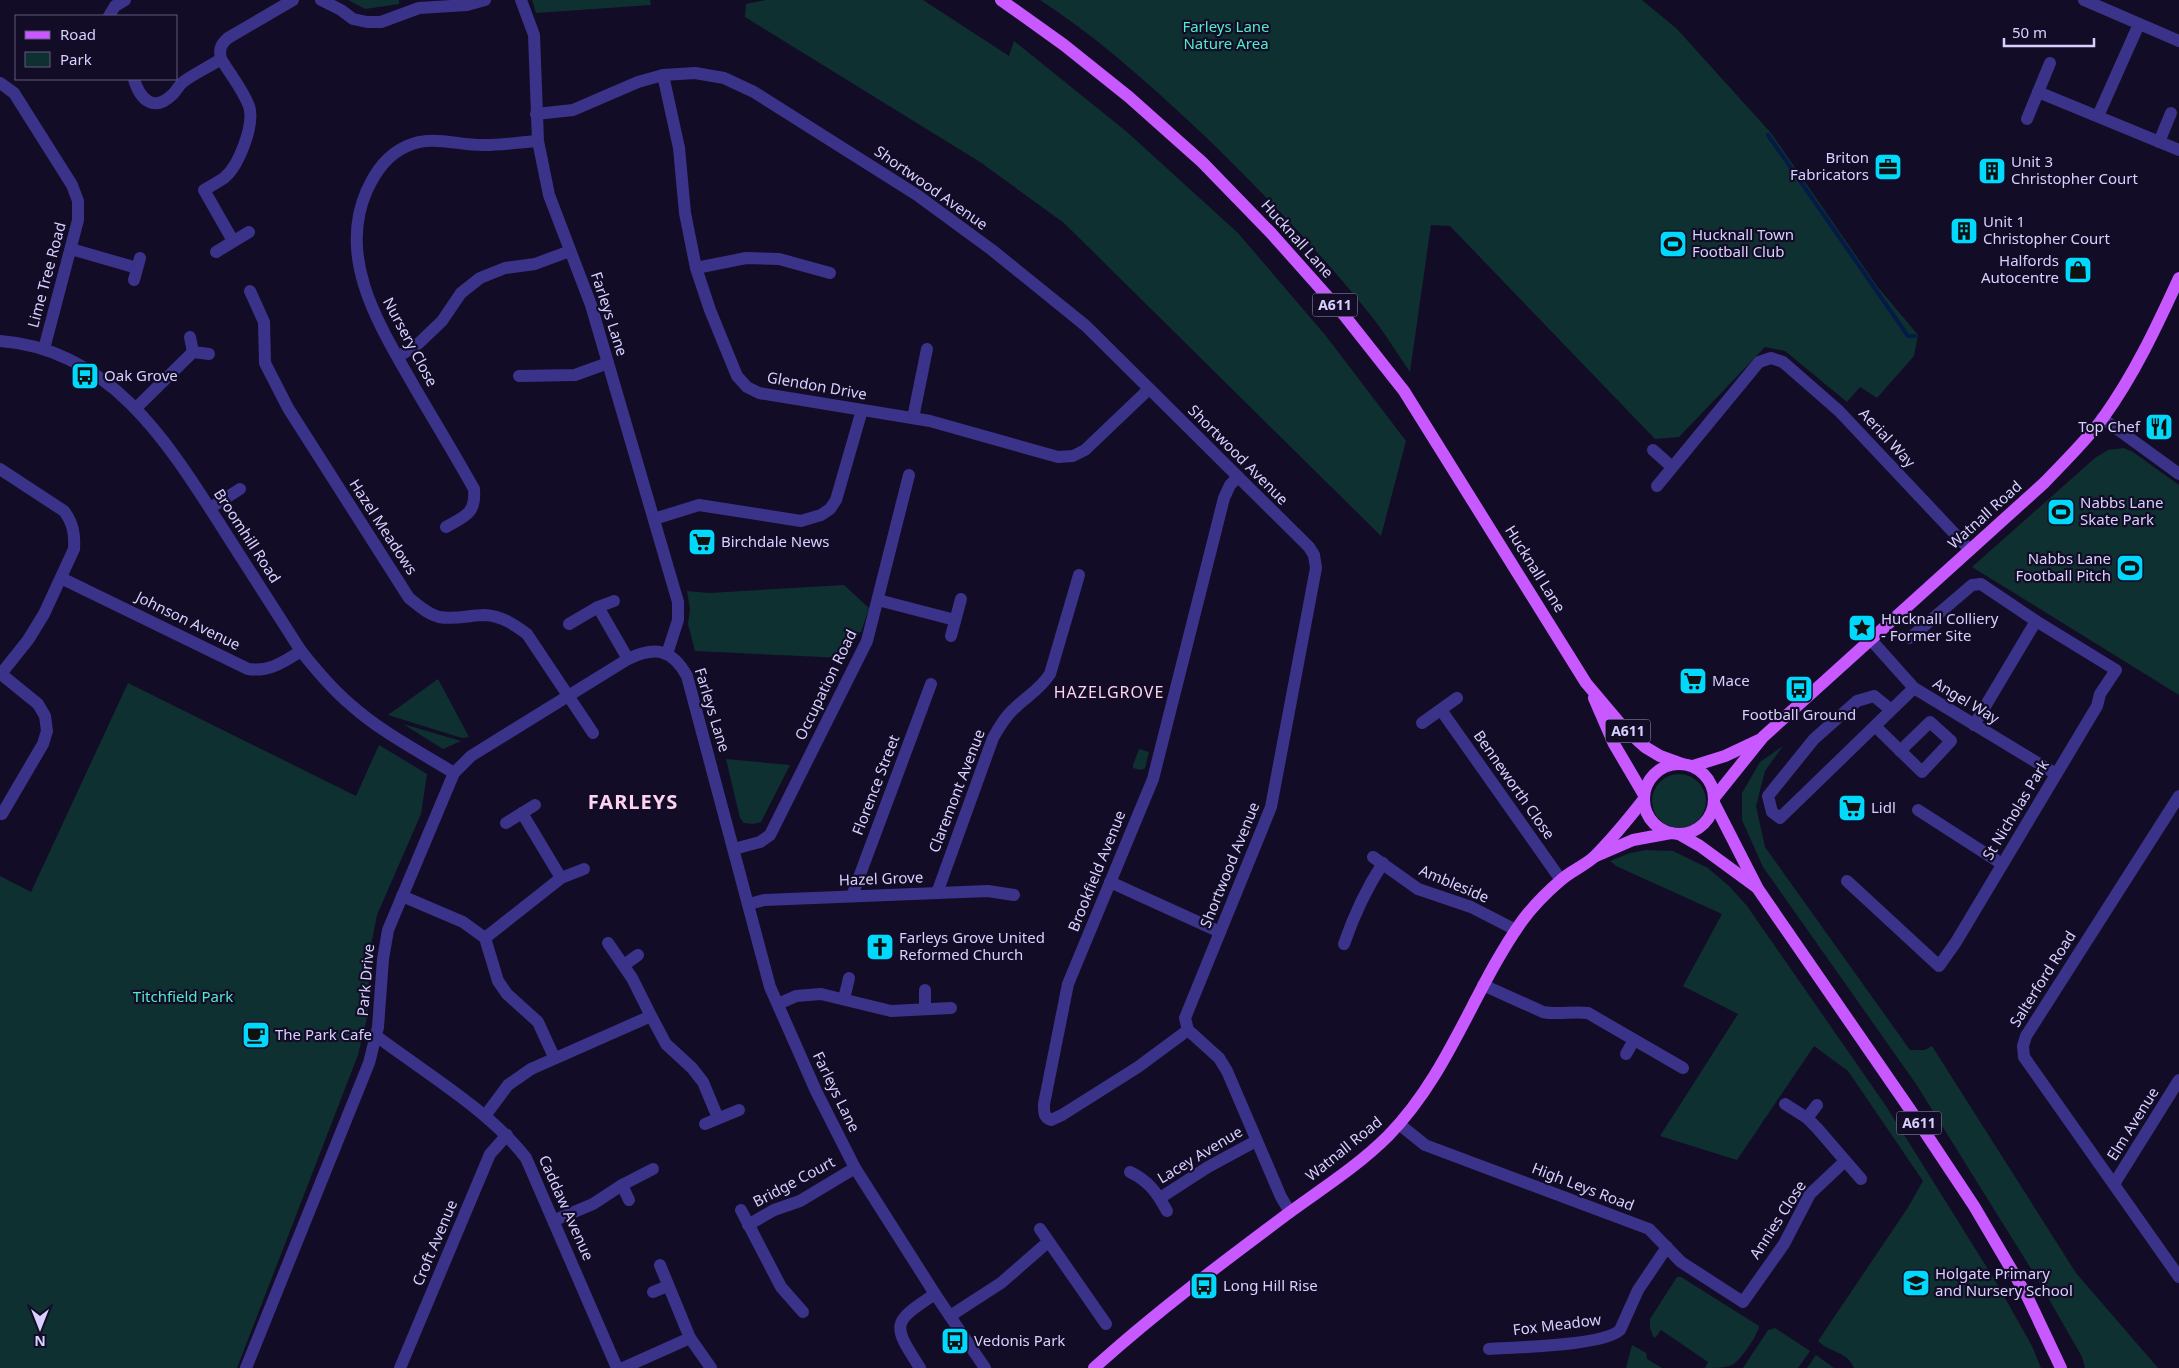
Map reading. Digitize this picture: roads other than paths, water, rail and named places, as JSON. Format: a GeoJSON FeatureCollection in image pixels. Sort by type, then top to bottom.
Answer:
{"type":"FeatureCollection","features":[{"type":"Feature","properties":{"kind":"main road","name":"Hucknall Lane"},"geometry":{"type":"LineString","coordinates":[[1001,0],[1064,45],[1129,97],[1202,162],[1271,233],[1344,315],[1404,390],[1586,683],[1614,744],[1644,797]]}},
{"type":"Feature","properties":{"kind":"main road","name":"Watnall Road"},"geometry":{"type":"LineString","coordinates":[[1714,801],[1763,738],[2044,483],[2102,418],[2143,353],[2179,278]]}},
{"type":"Feature","properties":{"kind":"main road","name":"Hucknall Lane"},"geometry":{"type":"LineString","coordinates":[[1586,683],[1624,728],[1641,744],[1660,756],[1687,765]]}},
{"type":"Feature","properties":{"kind":"main road","name":"Watnall Road"},"geometry":{"type":"LineString","coordinates":[[1687,765],[1725,756],[1763,738]]}},
{"type":"Feature","properties":{"kind":"main road"},"geometry":{"type":"LineString","coordinates":[[1687,765],[1704,774],[1709,780],[1714,801],[1712,811],[1702,825],[1691,832],[1675,833],[1660,827],[1651,819],[1646,811],[1644,797],[1648,783],[1654,774],[1663,768],[1687,765]]}},
{"type":"Feature","properties":{"kind":"main road","name":"Watnall Road"},"geometry":{"type":"LineString","coordinates":[[1094,1368],[1154,1317],[1290,1212],[1362,1160],[1399,1124],[1422,1096],[1444,1061],[1484,985],[1516,930],[1539,901],[1561,880],[1594,856],[1644,797]]}},
{"type":"Feature","properties":{"kind":"main road","name":"A611"},"geometry":{"type":"LineString","coordinates":[[1714,801],[1758,889],[1974,1206],[2026,1296],[2061,1368]]}},
{"type":"Feature","properties":{"kind":"main road","name":"Watnall Road"},"geometry":{"type":"LineString","coordinates":[[1594,856],[1634,840],[1675,833]]}},
{"type":"Feature","properties":{"kind":"main road","name":"A611"},"geometry":{"type":"LineString","coordinates":[[1675,833],[1700,846],[1758,889]]}},
{"type":"Feature","properties":{"kind":"street"},"geometry":{"type":"LineString","coordinates":[[110,15],[115,6],[125,0]]}},
{"type":"Feature","properties":{"kind":"street"},"geometry":{"type":"LineString","coordinates":[[321,0],[341,10],[353,19],[381,22],[419,8],[467,5],[485,0]]}},
{"type":"Feature","properties":{"kind":"street","name":"Farleys Lane"},"geometry":{"type":"LineString","coordinates":[[521,0],[534,35],[538,141],[549,195],[591,305],[654,519],[679,610],[678,620],[667,654],[676,659],[688,676],[770,987],[816,1091],[855,1168],[935,1294],[985,1368]]}},
{"type":"Feature","properties":{"kind":"street"},"geometry":{"type":"LineString","coordinates":[[2084,0],[2179,41]]}},
{"type":"Feature","properties":{"kind":"street"},"geometry":{"type":"LineString","coordinates":[[234,242],[204,190],[225,177],[232,169],[250,130],[249,106],[221,59],[220,51],[222,44],[228,38],[288,1]]}},
{"type":"Feature","properties":{"kind":"street"},"geometry":{"type":"LineString","coordinates":[[2098,116],[2139,24]]}},
{"type":"Feature","properties":{"kind":"street"},"geometry":{"type":"LineString","coordinates":[[134,80],[143,99],[152,103],[160,102],[172,95],[181,83],[221,59]]}},
{"type":"Feature","properties":{"kind":"street"},"geometry":{"type":"LineString","coordinates":[[2027,119],[2050,63]]}},
{"type":"Feature","properties":{"kind":"street","name":"Shortwood Avenue"},"geometry":{"type":"LineString","coordinates":[[536,114],[573,110],[638,82],[663,75],[695,73],[724,78],[747,89],[917,195],[992,250],[1086,326],[1309,547],[1314,556],[1316,568],[1271,807],[1186,1015],[1185,1024],[1188,1030]]}},
{"type":"Feature","properties":{"kind":"street","name":"Glendon Drive"},"geometry":{"type":"LineString","coordinates":[[663,75],[679,148],[685,213],[696,268],[710,310],[737,376],[746,387],[759,393],[930,421],[1058,457],[1073,456],[1085,450],[1149,389]]}},
{"type":"Feature","properties":{"kind":"street","name":"Lime Tree Road"},"geometry":{"type":"LineString","coordinates":[[0,83],[14,93],[72,185],[78,201],[78,220],[44,349]]}},
{"type":"Feature","properties":{"kind":"street"},"geometry":{"type":"LineString","coordinates":[[2038,92],[2179,150]]}},
{"type":"Feature","properties":{"kind":"street"},"geometry":{"type":"LineString","coordinates":[[2159,142],[2171,113]]}},
{"type":"Feature","properties":{"kind":"street","name":"Nursery Close"},"geometry":{"type":"LineString","coordinates":[[446,528],[468,514],[475,504],[474,490],[379,324],[365,290],[357,258],[360,206],[374,175],[389,157],[408,145],[434,140],[486,146],[538,141]]}},
{"type":"Feature","properties":{"kind":"street"},"geometry":{"type":"LineString","coordinates":[[216,252],[249,232]]}},
{"type":"Feature","properties":{"kind":"street"},"geometry":{"type":"LineString","coordinates":[[71,250],[139,263],[134,280]]}},
{"type":"Feature","properties":{"kind":"street"},"geometry":{"type":"LineString","coordinates":[[398,356],[419,343],[442,321],[461,293],[480,278],[505,268],[535,264],[570,251]]}},
{"type":"Feature","properties":{"kind":"street"},"geometry":{"type":"LineString","coordinates":[[696,268],[746,258],[779,258],[830,273]]}},
{"type":"Feature","properties":{"kind":"street","name":"Hazel Meadows"},"geometry":{"type":"LineString","coordinates":[[250,290],[264,322],[265,362],[288,408],[409,598],[422,609],[437,617],[456,618],[486,615],[514,624],[527,634],[593,733]]}},
{"type":"Feature","properties":{"kind":"street"},"geometry":{"type":"LineString","coordinates":[[190,337],[193,352]]}},
{"type":"Feature","properties":{"kind":"street","name":"Broomhill Road"},"geometry":{"type":"LineString","coordinates":[[0,341],[44,349],[68,359],[93,372],[136,408],[169,447],[210,508],[300,651],[325,680],[352,706],[396,738],[454,773]]}},
{"type":"Feature","properties":{"kind":"street"},"geometry":{"type":"LineString","coordinates":[[913,418],[927,349]]}},
{"type":"Feature","properties":{"kind":"street"},"geometry":{"type":"LineString","coordinates":[[193,352],[209,354]]}},
{"type":"Feature","properties":{"kind":"street"},"geometry":{"type":"LineString","coordinates":[[136,408],[193,352]]}},
{"type":"Feature","properties":{"kind":"street","name":"Aerial Way"},"geometry":{"type":"LineString","coordinates":[[1672,467],[1759,362],[1771,358],[1783,362],[1839,411],[1970,550]]}},
{"type":"Feature","properties":{"kind":"street"},"geometry":{"type":"LineString","coordinates":[[519,376],[575,375],[608,363]]}},
{"type":"Feature","properties":{"kind":"street"},"geometry":{"type":"LineString","coordinates":[[654,519],[699,505],[801,521],[821,515],[830,509],[836,500],[862,410]]}},
{"type":"Feature","properties":{"kind":"street"},"geometry":{"type":"LineString","coordinates":[[2102,418],[2179,474]]}},
{"type":"Feature","properties":{"kind":"street"},"geometry":{"type":"LineString","coordinates":[[1652,450],[1672,467],[1656,486]]}},
{"type":"Feature","properties":{"kind":"street"},"geometry":{"type":"LineString","coordinates":[[0,468],[56,504],[70,519],[75,538],[74,549],[44,614],[28,640],[0,675],[38,704],[45,716],[47,731],[43,744],[2,814]]}},
{"type":"Feature","properties":{"kind":"street","name":"Occupation Road"},"geometry":{"type":"LineString","coordinates":[[734,849],[760,842],[770,835],[867,641],[909,475]]}},
{"type":"Feature","properties":{"kind":"street","name":"Brookfield Avenue"},"geometry":{"type":"LineString","coordinates":[[1188,1030],[1161,1051],[1056,1119],[1047,1118],[1044,1113],[1044,1104],[1068,984],[1153,779],[1224,498],[1230,485],[1238,477]]}},
{"type":"Feature","properties":{"kind":"street"},"geometry":{"type":"LineString","coordinates":[[210,508],[240,489]]}},
{"type":"Feature","properties":{"kind":"street","name":"Claremont Avenue"},"geometry":{"type":"LineString","coordinates":[[937,893],[993,738],[1003,721],[1015,708],[1041,688],[1050,674],[1079,575]]}},
{"type":"Feature","properties":{"kind":"street","name":"Johnson Avenue"},"geometry":{"type":"LineString","coordinates":[[61,578],[248,669],[266,670],[300,651]]}},
{"type":"Feature","properties":{"kind":"street"},"geometry":{"type":"LineString","coordinates":[[1910,638],[1972,585],[1981,584],[2036,621],[1974,725]]}},
{"type":"Feature","properties":{"kind":"street"},"geometry":{"type":"LineString","coordinates":[[878,600],[955,620]]}},
{"type":"Feature","properties":{"kind":"street"},"geometry":{"type":"LineString","coordinates":[[951,636],[961,600]]}},
{"type":"Feature","properties":{"kind":"street"},"geometry":{"type":"LineString","coordinates":[[569,624],[598,606],[614,601]]}},
{"type":"Feature","properties":{"kind":"street"},"geometry":{"type":"LineString","coordinates":[[598,606],[628,659]]}},
{"type":"Feature","properties":{"kind":"street","name":"St Nicholas Park"},"geometry":{"type":"LineString","coordinates":[[1847,881],[1939,966],[1956,942],[2097,706],[2100,694],[2116,670],[2036,621]]}},
{"type":"Feature","properties":{"kind":"street","name":"Angel Way"},"geometry":{"type":"LineString","coordinates":[[1872,641],[1914,688],[2056,774]]}},
{"type":"Feature","properties":{"kind":"street","name":"Park Drive"},"geometry":{"type":"LineString","coordinates":[[246,1368],[369,1063],[380,1012],[383,959],[388,930],[454,773],[471,756],[628,659],[650,652],[667,654]]}},
{"type":"Feature","properties":{"kind":"street","name":"Florence Street"},"geometry":{"type":"LineString","coordinates":[[852,896],[932,684]]}},
{"type":"Feature","properties":{"kind":"street"},"geometry":{"type":"LineString","coordinates":[[1891,710],[1874,696],[1857,701],[1814,739],[1768,796],[1772,812],[1780,818],[1914,688]]}},
{"type":"Feature","properties":{"kind":"street"},"geometry":{"type":"LineString","coordinates":[[1422,723],[1457,698]]}},
{"type":"Feature","properties":{"kind":"street","name":"Benneworth Close"},"geometry":{"type":"LineString","coordinates":[[1441,710],[1561,880]]}},
{"type":"Feature","properties":{"kind":"street"},"geometry":{"type":"LineString","coordinates":[[1875,726],[1900,751]]}},
{"type":"Feature","properties":{"kind":"street","name":"Salterford Road"},"geometry":{"type":"LineString","coordinates":[[2179,796],[2026,1036],[2023,1046],[2024,1057],[2179,1277]]}},
{"type":"Feature","properties":{"kind":"street"},"geometry":{"type":"LineString","coordinates":[[506,823],[535,805]]}},
{"type":"Feature","properties":{"kind":"street"},"geometry":{"type":"LineString","coordinates":[[1918,810],[2002,864]]}},
{"type":"Feature","properties":{"kind":"street"},"geometry":{"type":"LineString","coordinates":[[522,813],[561,878]]}},
{"type":"Feature","properties":{"kind":"street","name":"Ambleside"},"geometry":{"type":"LineString","coordinates":[[1344,944],[1378,860],[1418,889],[1471,908],[1516,930]]}},
{"type":"Feature","properties":{"kind":"street"},"geometry":{"type":"LineString","coordinates":[[486,938],[561,878],[584,869]]}},
{"type":"Feature","properties":{"kind":"street"},"geometry":{"type":"LineString","coordinates":[[1110,882],[1220,932]]}},
{"type":"Feature","properties":{"kind":"street","name":"Hazel Grove"},"geometry":{"type":"LineString","coordinates":[[749,904],[764,900],[988,891],[1014,895]]}},
{"type":"Feature","properties":{"kind":"street"},"geometry":{"type":"LineString","coordinates":[[402,896],[464,922],[486,938],[498,981],[506,994],[538,1022],[554,1057]]}},
{"type":"Feature","properties":{"kind":"street"},"geometry":{"type":"LineString","coordinates":[[608,943],[624,965],[666,1044],[692,1068],[703,1082],[718,1118]]}},
{"type":"Feature","properties":{"kind":"street"},"geometry":{"type":"LineString","coordinates":[[624,965],[638,955]]}},
{"type":"Feature","properties":{"kind":"street"},"geometry":{"type":"LineString","coordinates":[[844,999],[849,978]]}},
{"type":"Feature","properties":{"kind":"street"},"geometry":{"type":"LineString","coordinates":[[1484,985],[1543,1012],[1588,1013],[1683,1068]]}},
{"type":"Feature","properties":{"kind":"street"},"geometry":{"type":"LineString","coordinates":[[924,990],[925,1009]]}},
{"type":"Feature","properties":{"kind":"street"},"geometry":{"type":"LineString","coordinates":[[778,1004],[806,994],[821,994],[891,1011],[951,1008]]}},
{"type":"Feature","properties":{"kind":"street"},"geometry":{"type":"LineString","coordinates":[[485,1116],[508,1086],[531,1069],[554,1057],[651,1016]]}},
{"type":"Feature","properties":{"kind":"street"},"geometry":{"type":"LineString","coordinates":[[1188,1030],[1219,1058],[1227,1071],[1281,1197],[1290,1212]]}},
{"type":"Feature","properties":{"kind":"street","name":"Caddaw Avenue"},"geometry":{"type":"LineString","coordinates":[[376,1035],[485,1116],[507,1135],[526,1158],[555,1220],[618,1368]]}},
{"type":"Feature","properties":{"kind":"street"},"geometry":{"type":"LineString","coordinates":[[1626,1054],[1634,1040]]}},
{"type":"Feature","properties":{"kind":"street","name":"Elm Avenue"},"geometry":{"type":"LineString","coordinates":[[2114,1184],[2179,1080]]}},
{"type":"Feature","properties":{"kind":"street"},"geometry":{"type":"LineString","coordinates":[[1785,1104],[1807,1118],[1860,1179]]}},
{"type":"Feature","properties":{"kind":"street"},"geometry":{"type":"LineString","coordinates":[[1807,1118],[1817,1105]]}},
{"type":"Feature","properties":{"kind":"street"},"geometry":{"type":"LineString","coordinates":[[705,1124],[738,1110]]}},
{"type":"Feature","properties":{"kind":"street","name":"High Leys Road"},"geometry":{"type":"LineString","coordinates":[[1399,1124],[1424,1145],[1649,1229],[1681,1262],[1743,1302]]}},
{"type":"Feature","properties":{"kind":"street","name":"Croft Avenue"},"geometry":{"type":"LineString","coordinates":[[400,1368],[490,1154],[507,1135]]}},
{"type":"Feature","properties":{"kind":"street","name":"Lacey Avenue"},"geometry":{"type":"LineString","coordinates":[[1160,1198],[1208,1167],[1256,1141]]}},
{"type":"Feature","properties":{"kind":"street","name":"Annies Close"},"geometry":{"type":"LineString","coordinates":[[1743,1302],[1784,1244],[1810,1194],[1845,1161]]}},
{"type":"Feature","properties":{"kind":"street","name":"Bridge Court"},"geometry":{"type":"LineString","coordinates":[[748,1225],[774,1210],[800,1201],[855,1168]]}},
{"type":"Feature","properties":{"kind":"street"},"geometry":{"type":"LineString","coordinates":[[555,1220],[593,1204],[622,1185],[653,1169]]}},
{"type":"Feature","properties":{"kind":"street","name":"Lacey Avenue"},"geometry":{"type":"LineString","coordinates":[[1130,1172],[1144,1179],[1153,1188],[1167,1211]]}},
{"type":"Feature","properties":{"kind":"street"},"geometry":{"type":"LineString","coordinates":[[622,1185],[629,1200]]}},
{"type":"Feature","properties":{"kind":"street","name":"Bridge Court"},"geometry":{"type":"LineString","coordinates":[[741,1210],[781,1287],[803,1312]]}},
{"type":"Feature","properties":{"kind":"street"},"geometry":{"type":"LineString","coordinates":[[1040,1230],[1106,1324]]}},
{"type":"Feature","properties":{"kind":"street"},"geometry":{"type":"LineString","coordinates":[[950,1316],[1001,1283],[1048,1242]]}},
{"type":"Feature","properties":{"kind":"street","name":"Fox Meadow"},"geometry":{"type":"LineString","coordinates":[[1489,1349],[1590,1340],[1616,1334],[1620,1330],[1638,1290],[1667,1247]]}},
{"type":"Feature","properties":{"kind":"street"},"geometry":{"type":"LineString","coordinates":[[660,1265],[690,1338],[711,1368]]}},
{"type":"Feature","properties":{"kind":"street"},"geometry":{"type":"LineString","coordinates":[[653,1292],[668,1286]]}},
{"type":"Feature","properties":{"kind":"street"},"geometry":{"type":"LineString","coordinates":[[920,1368],[901,1338],[901,1320],[906,1313],[935,1294]]}},
{"type":"Feature","properties":{"kind":"street"},"geometry":{"type":"LineString","coordinates":[[623,1368],[690,1338]]}},
{"type":"Feature","properties":{"kind":"waterway"},"geometry":{"type":"LineString","coordinates":[[1768,135],[1908,336],[1915,336]]}},
{"type":"Feature","properties":{"kind":"place","name":"Briton Fabricators"},"geometry":{"type":"Point","coordinates":[1888,167]}},
{"type":"Feature","properties":{"kind":"place","name":"Unit 3 Christopher Court"},"geometry":{"type":"Point","coordinates":[1992,171]}},
{"type":"Feature","properties":{"kind":"place","name":"Unit 1 Christopher Court"},"geometry":{"type":"Point","coordinates":[1964,231]}},
{"type":"Feature","properties":{"kind":"place","name":"Hucknall Town Football Club"},"geometry":{"type":"Point","coordinates":[1673,244]}},
{"type":"Feature","properties":{"kind":"place","name":"Halfords Autocentre"},"geometry":{"type":"Point","coordinates":[2078,270]}},
{"type":"Feature","properties":{"kind":"place","name":"Oak Grove"},"geometry":{"type":"Point","coordinates":[85,376]}},
{"type":"Feature","properties":{"kind":"place","name":"Top Chef"},"geometry":{"type":"Point","coordinates":[2159,427]}},
{"type":"Feature","properties":{"kind":"place","name":"Nabbs Lane Skate Park"},"geometry":{"type":"Point","coordinates":[2061,512]}},
{"type":"Feature","properties":{"kind":"place","name":"Birchdale News"},"geometry":{"type":"Point","coordinates":[702,542]}},
{"type":"Feature","properties":{"kind":"place","name":"Nabbs Lane Football Pitch"},"geometry":{"type":"Point","coordinates":[2130,568]}},
{"type":"Feature","properties":{"kind":"place","name":"Hucknall Colliery - Former Site"},"geometry":{"type":"Point","coordinates":[1862,628]}},
{"type":"Feature","properties":{"kind":"place","name":"Mace"},"geometry":{"type":"Point","coordinates":[1693,681]}},
{"type":"Feature","properties":{"kind":"place","name":"Football Ground"},"geometry":{"type":"Point","coordinates":[1799,689]}},
{"type":"Feature","properties":{"kind":"place","name":"Lidl"},"geometry":{"type":"Point","coordinates":[1852,808]}},
{"type":"Feature","properties":{"kind":"place","name":"Farleys Grove United Reformed Church"},"geometry":{"type":"Point","coordinates":[880,947]}},
{"type":"Feature","properties":{"kind":"place","name":"The Park Cafe"},"geometry":{"type":"Point","coordinates":[256,1035]}},
{"type":"Feature","properties":{"kind":"place","name":"Holgate Primary and Nursery School"},"geometry":{"type":"Point","coordinates":[1916,1283]}},
{"type":"Feature","properties":{"kind":"place","name":"Long Hill Rise"},"geometry":{"type":"Point","coordinates":[1204,1286]}},
{"type":"Feature","properties":{"kind":"place","name":"Vedonis Park"},"geometry":{"type":"Point","coordinates":[955,1341]}},
{"type":"Feature","properties":{"kind":"district","name":"HAZELGROVE"},"geometry":{"type":"Point","coordinates":[1109,692]}},
{"type":"Feature","properties":{"kind":"district","name":"FARLEYS"},"geometry":{"type":"Point","coordinates":[633,802]}},
{"type":"Feature","properties":{"kind":"park label","name":"Farleys Lane Nature Area"},"geometry":{"type":"Point","coordinates":[1226,36]}},
{"type":"Feature","properties":{"kind":"park label","name":"Titchfield Park"},"geometry":{"type":"Point","coordinates":[183,997]}}]}
